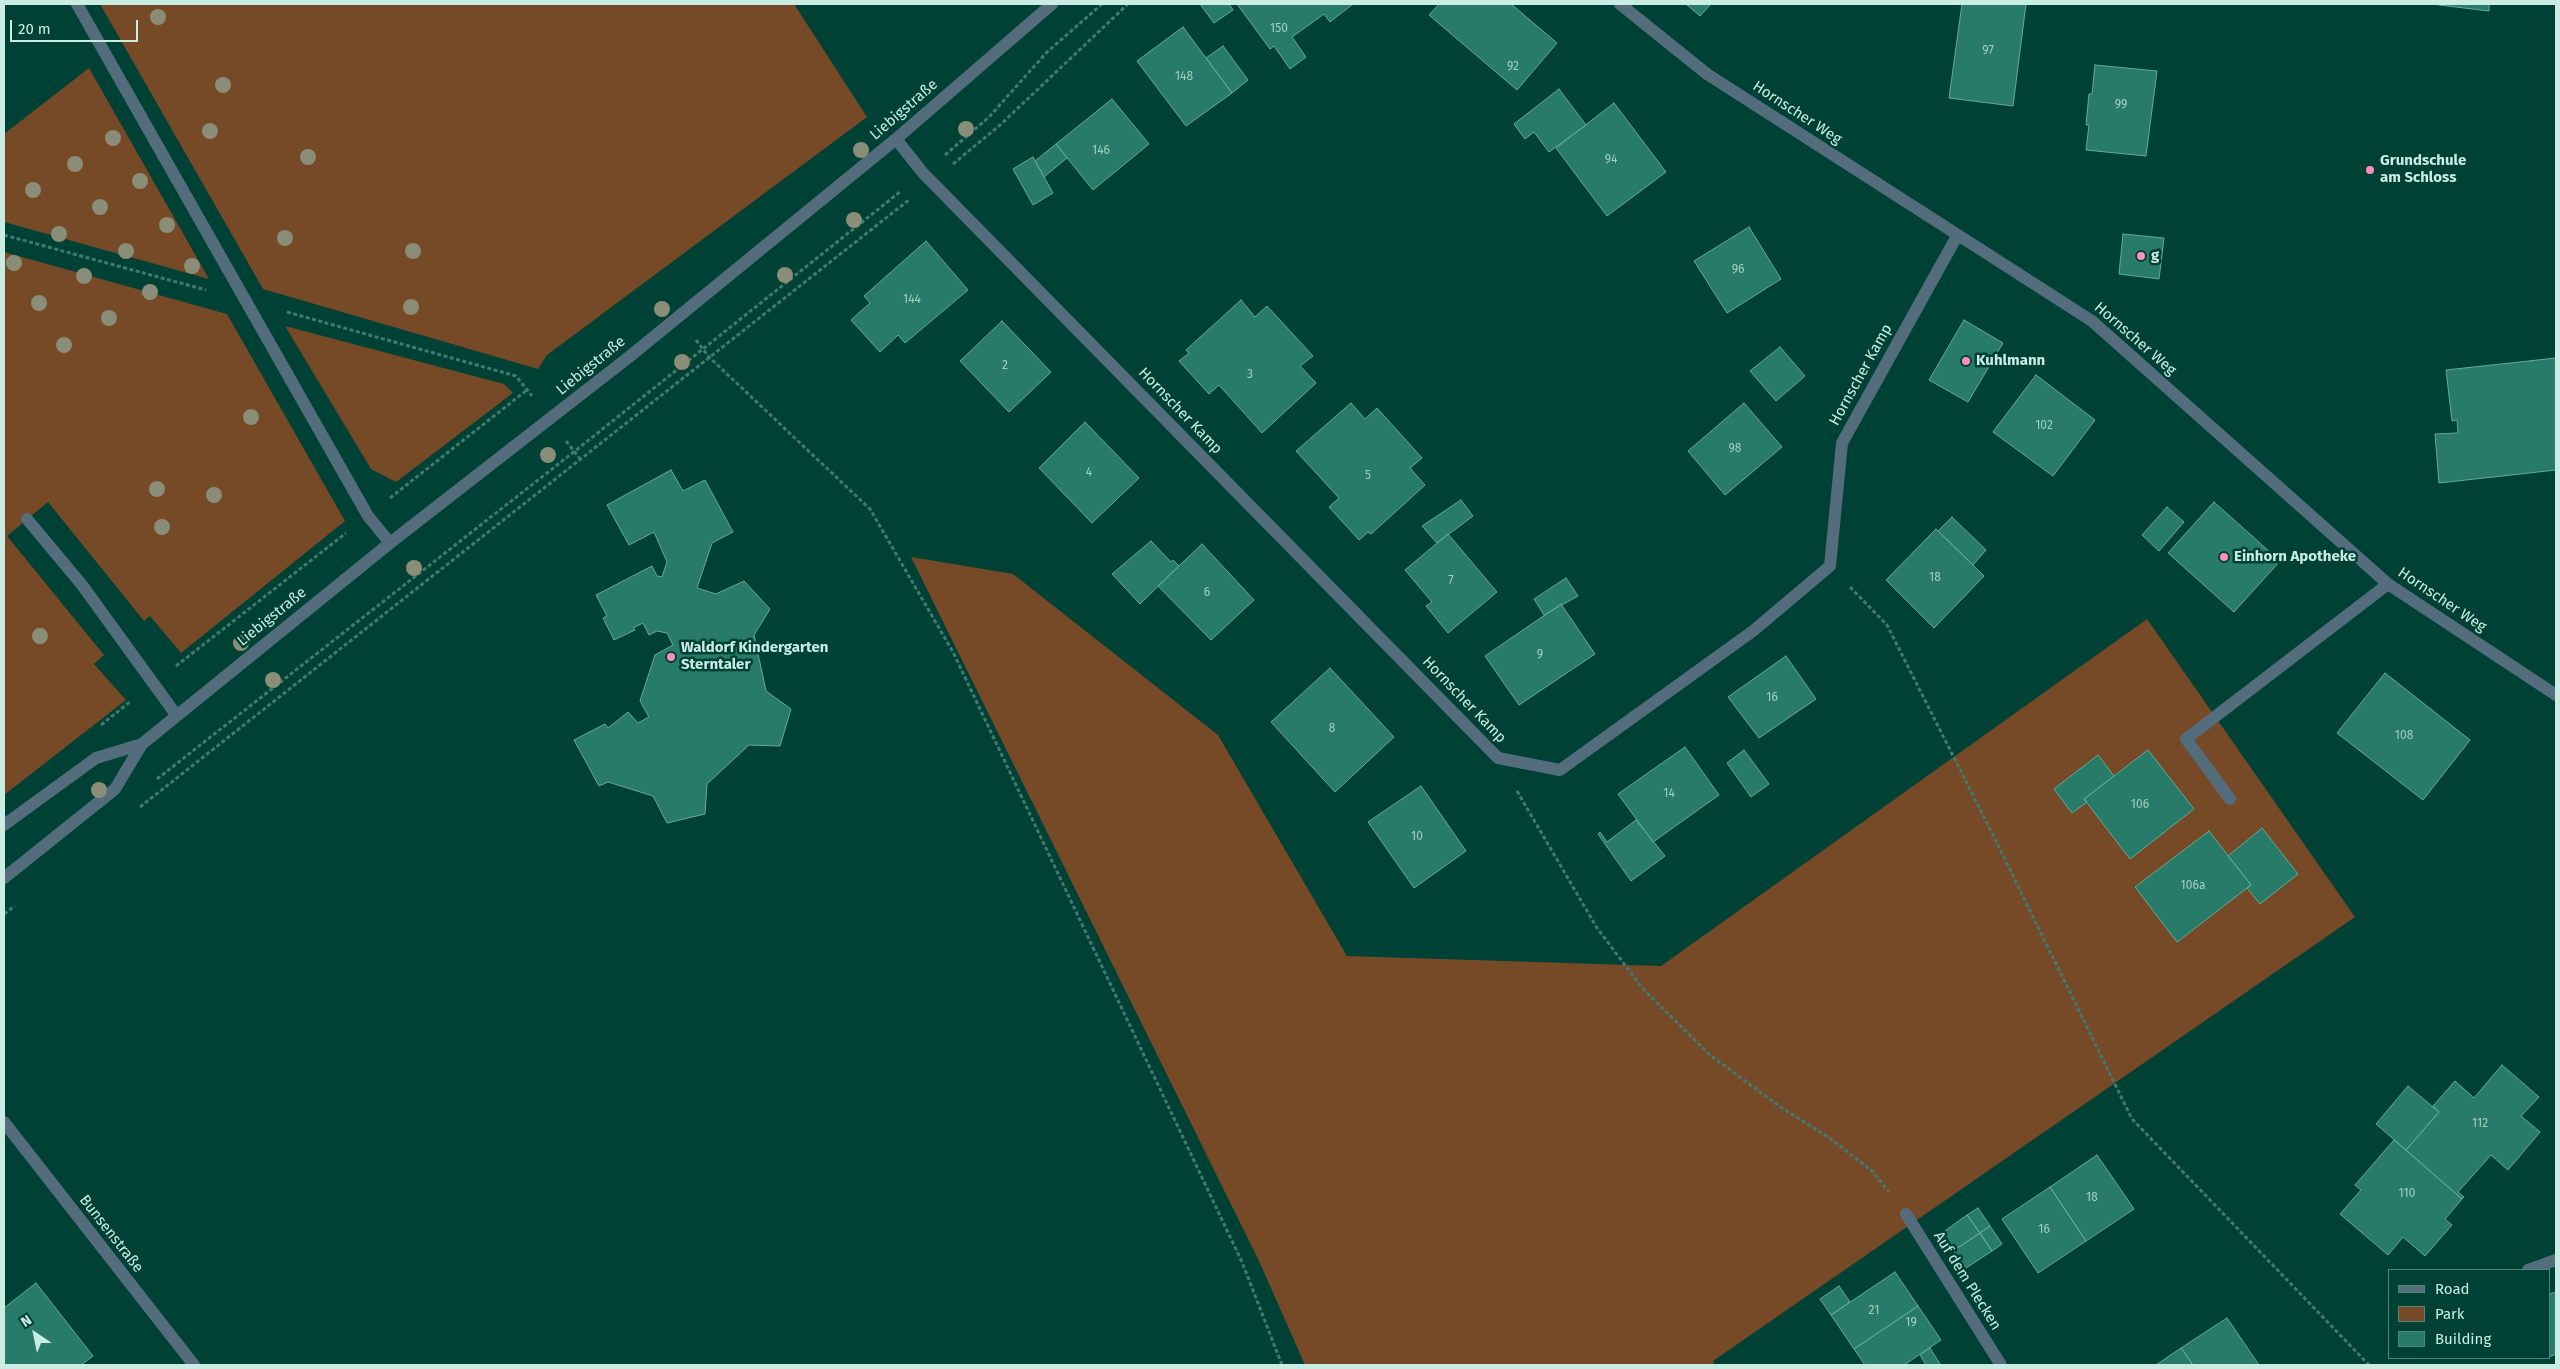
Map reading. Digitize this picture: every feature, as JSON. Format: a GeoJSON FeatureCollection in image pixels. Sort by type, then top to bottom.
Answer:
{"type":"FeatureCollection","features":[{"type":"Feature","properties":{"kind":"street"},"geometry":{"type":"LineString","coordinates":[[77,4],[368,516],[390,543]]}},
{"type":"Feature","properties":{"kind":"street","name":"Liebigstraße"},"geometry":{"type":"LineString","coordinates":[[4,878],[115,789],[142,744],[390,543],[564,408],[896,139],[1052,4]]}},
{"type":"Feature","properties":{"kind":"street","name":"Hornscher Weg"},"geometry":{"type":"LineString","coordinates":[[1620,4],[1707,74],[2092,320],[2388,584],[2556,695]]}},
{"type":"Feature","properties":{"kind":"street","name":"Hornscher Kamp"},"geometry":{"type":"LineString","coordinates":[[896,139],[928,177],[1498,758],[1560,770],[1753,631],[1830,566],[1842,443],[1958,236]]}},
{"type":"Feature","properties":{"kind":"street"},"geometry":{"type":"LineString","coordinates":[[27,519],[82,585],[177,716]]}},
{"type":"Feature","properties":{"kind":"street"},"geometry":{"type":"LineString","coordinates":[[2230,799],[2186,739],[2388,584]]}},
{"type":"Feature","properties":{"kind":"street","name":"Liebigstraße"},"geometry":{"type":"LineString","coordinates":[[4,826],[96,758],[142,744]]}},
{"type":"Feature","properties":{"kind":"street","name":"Bunsenstraße"},"geometry":{"type":"LineString","coordinates":[[4,1122],[194,1365]]}},
{"type":"Feature","properties":{"kind":"street","name":"Auf dem Plecken"},"geometry":{"type":"LineString","coordinates":[[1906,1214],[2002,1365]]}},
{"type":"Feature","properties":{"kind":"street"},"geometry":{"type":"LineString","coordinates":[[2531,1269],[2556,1260]]}},
{"type":"Feature","properties":{"kind":"path"},"geometry":{"type":"LineString","coordinates":[[136,810],[709,357],[928,177],[989,117],[1048,52],[1102,4]]}},
{"type":"Feature","properties":{"kind":"path"},"geometry":{"type":"LineString","coordinates":[[155,780],[703,348],[928,177],[1000,125],[1128,4]]}},
{"type":"Feature","properties":{"kind":"path"},"geometry":{"type":"LineString","coordinates":[[676,317],[709,357],[870,509],[953,652],[1242,1262],[1282,1365]]}},
{"type":"Feature","properties":{"kind":"path"},"geometry":{"type":"LineString","coordinates":[[98,727],[527,390]]}},
{"type":"Feature","properties":{"kind":"path"},"geometry":{"type":"LineString","coordinates":[[1830,566],[1887,625],[1990,829],[2132,1119],[2369,1365]]}},
{"type":"Feature","properties":{"kind":"path"},"geometry":{"type":"LineString","coordinates":[[1498,758],[1597,928],[1643,988],[1710,1055],[1779,1106],[1831,1139],[1872,1171],[1906,1214]]}},
{"type":"Feature","properties":{"kind":"path"},"geometry":{"type":"LineString","coordinates":[[4,914],[20,902]]}},
{"type":"Feature","properties":{"kind":"green space"},"geometry":{"type":"Polygon","coordinates":[[[100,4],[794,4],[867,117],[547,355],[538,369],[263,289],[100,4]]]}},
{"type":"Feature","properties":{"kind":"green space"},"geometry":{"type":"Polygon","coordinates":[[[89,68],[209,279],[4,222],[4,134],[89,68]]]}},
{"type":"Feature","properties":{"kind":"green space"},"geometry":{"type":"Polygon","coordinates":[[[4,252],[227,314],[345,521],[181,653],[150,616],[144,621],[48,502],[7,536],[104,655],[94,664],[126,700],[4,795],[4,252]]]}},
{"type":"Feature","properties":{"kind":"green space"},"geometry":{"type":"Polygon","coordinates":[[[285,326],[504,384],[513,393],[396,482],[371,469],[285,326]]]}},
{"type":"Feature","properties":{"kind":"green space"},"geometry":{"type":"Polygon","coordinates":[[[911,557],[1013,574],[1218,735],[1347,956],[1661,966],[2147,619],[2355,917],[1713,1361],[1714,1365],[1305,1365],[1259,1261],[911,557]]]}},
{"type":"Feature","properties":{"kind":"building"},"geometry":{"type":"Polygon","coordinates":[[[1200,4],[1229,4],[1233,10],[1214,23],[1200,4]]]}},
{"type":"Feature","properties":{"kind":"building"},"geometry":{"type":"Polygon","coordinates":[[[1237,4],[1353,4],[1330,22],[1324,14],[1292,37],[1306,57],[1290,69],[1274,46],[1270,49],[1237,4]]]}},
{"type":"Feature","properties":{"kind":"building"},"geometry":{"type":"Polygon","coordinates":[[[1439,4],[1511,4],[1557,43],[1517,90],[1429,15],[1439,4]]]}},
{"type":"Feature","properties":{"kind":"building"},"geometry":{"type":"Polygon","coordinates":[[[1686,4],[1711,4],[1700,16],[1686,4]]]}},
{"type":"Feature","properties":{"kind":"building"},"geometry":{"type":"Polygon","coordinates":[[[1962,4],[2026,4],[2013,106],[1949,98],[1962,4]]]}},
{"type":"Feature","properties":{"kind":"building"},"geometry":{"type":"Polygon","coordinates":[[[2431,4],[2489,4],[2489,11],[2431,4]]]}},
{"type":"Feature","properties":{"kind":"building"},"geometry":{"type":"Polygon","coordinates":[[[1183,27],[1232,93],[1186,126],[1137,61],[1183,27]]]}},
{"type":"Feature","properties":{"kind":"building"},"geometry":{"type":"Polygon","coordinates":[[[1223,46],[1248,80],[1232,93],[1206,58],[1223,46]]]}},
{"type":"Feature","properties":{"kind":"building"},"geometry":{"type":"Polygon","coordinates":[[[2095,65],[2157,71],[2146,156],[2086,150],[2089,125],[2086,125],[2089,94],[2092,94],[2095,65]]]}},
{"type":"Feature","properties":{"kind":"building"},"geometry":{"type":"Polygon","coordinates":[[[1559,89],[1586,125],[1549,152],[1534,132],[1525,139],[1514,124],[1559,89]]]}},
{"type":"Feature","properties":{"kind":"building"},"geometry":{"type":"Polygon","coordinates":[[[1112,99],[1149,144],[1093,190],[1056,144],[1112,99]]]}},
{"type":"Feature","properties":{"kind":"building"},"geometry":{"type":"Polygon","coordinates":[[[1614,103],[1666,172],[1607,216],[1556,148],[1614,103]]]}},
{"type":"Feature","properties":{"kind":"building"},"geometry":{"type":"Polygon","coordinates":[[[1056,144],[1067,158],[1044,177],[1035,161],[1056,144]]]}},
{"type":"Feature","properties":{"kind":"building"},"geometry":{"type":"Polygon","coordinates":[[[1033,157],[1053,193],[1033,205],[1013,169],[1033,157]]]}},
{"type":"Feature","properties":{"kind":"building"},"geometry":{"type":"Polygon","coordinates":[[[1749,227],[1781,279],[1727,313],[1694,261],[1749,227]]]}},
{"type":"Feature","properties":{"kind":"building","name":"g"},"geometry":{"type":"Polygon","coordinates":[[[2123,234],[2164,238],[2159,279],[2119,274],[2123,234]]]}},
{"type":"Feature","properties":{"kind":"building"},"geometry":{"type":"Polygon","coordinates":[[[926,241],[968,290],[905,343],[898,335],[880,352],[851,320],[870,303],[864,296],[926,241]]]}},
{"type":"Feature","properties":{"kind":"building"},"geometry":{"type":"Polygon","coordinates":[[[1241,300],[1255,317],[1267,306],[1313,356],[1300,366],[1316,383],[1262,433],[1219,385],[1209,394],[1179,361],[1189,353],[1186,350],[1241,300]]]}},
{"type":"Feature","properties":{"kind":"building","name":"Kuhlmann"},"geometry":{"type":"Polygon","coordinates":[[[1964,320],[2003,343],[1968,402],[1929,380],[1964,320]]]}},
{"type":"Feature","properties":{"kind":"building"},"geometry":{"type":"Polygon","coordinates":[[[1002,321],[1051,372],[1009,412],[960,361],[1002,321]]]}},
{"type":"Feature","properties":{"kind":"building"},"geometry":{"type":"Polygon","coordinates":[[[1780,347],[1805,376],[1776,401],[1750,371],[1780,347]]]}},
{"type":"Feature","properties":{"kind":"building"},"geometry":{"type":"Polygon","coordinates":[[[2556,358],[2556,470],[2439,483],[2435,434],[2458,433],[2457,420],[2452,421],[2446,370],[2556,358]]]}},
{"type":"Feature","properties":{"kind":"building"},"geometry":{"type":"Polygon","coordinates":[[[2036,375],[2095,420],[2053,476],[1993,432],[2036,375]]]}},
{"type":"Feature","properties":{"kind":"building"},"geometry":{"type":"Polygon","coordinates":[[[1351,403],[1365,419],[1377,408],[1422,458],[1410,468],[1425,485],[1371,534],[1368,532],[1359,540],[1329,507],[1339,498],[1296,451],[1351,403]]]}},
{"type":"Feature","properties":{"kind":"building"},"geometry":{"type":"Polygon","coordinates":[[[1744,403],[1782,447],[1725,495],[1688,451],[1744,403]]]}},
{"type":"Feature","properties":{"kind":"building"},"geometry":{"type":"Polygon","coordinates":[[[1085,422],[1139,478],[1092,523],[1039,468],[1085,422]]]}},
{"type":"Feature","properties":{"kind":"building","name":"Waldorf Kindergarten Sterntaler"},"geometry":{"type":"Polygon","coordinates":[[[671,470],[683,491],[705,480],[733,532],[712,543],[697,588],[716,594],[744,581],[770,609],[754,635],[766,691],[791,709],[780,746],[749,745],[707,784],[705,814],[667,823],[653,796],[608,782],[599,786],[574,740],[605,724],[608,728],[628,712],[638,723],[649,717],[640,701],[655,655],[673,645],[667,633],[657,631],[649,635],[643,623],[633,628],[635,630],[614,640],[603,618],[607,616],[596,595],[652,566],[657,576],[662,577],[667,562],[654,532],[629,545],[607,505],[671,470]]]}},
{"type":"Feature","properties":{"kind":"building"},"geometry":{"type":"Polygon","coordinates":[[[1461,500],[1473,516],[1437,543],[1422,526],[1461,500]]]}},
{"type":"Feature","properties":{"kind":"building","name":"Einhorn Apotheke"},"geometry":{"type":"Polygon","coordinates":[[[2214,502],[2280,561],[2234,612],[2168,553],[2214,502]]]}},
{"type":"Feature","properties":{"kind":"building"},"geometry":{"type":"Polygon","coordinates":[[[2167,507],[2184,522],[2159,551],[2142,535],[2167,507]]]}},
{"type":"Feature","properties":{"kind":"building"},"geometry":{"type":"Polygon","coordinates":[[[1952,517],[1986,550],[1973,565],[1938,531],[1952,517]]]}},
{"type":"Feature","properties":{"kind":"building"},"geometry":{"type":"Polygon","coordinates":[[[1936,529],[1984,576],[1934,628],[1886,580],[1936,529]]]}},
{"type":"Feature","properties":{"kind":"building"},"geometry":{"type":"Polygon","coordinates":[[[1448,534],[1497,592],[1448,633],[1426,606],[1432,602],[1405,570],[1448,534]]]}},
{"type":"Feature","properties":{"kind":"building"},"geometry":{"type":"Polygon","coordinates":[[[1151,541],[1171,562],[1173,560],[1179,566],[1140,604],[1112,574],[1151,541]]]}},
{"type":"Feature","properties":{"kind":"building"},"geometry":{"type":"Polygon","coordinates":[[[1202,544],[1254,600],[1211,640],[1158,586],[1202,544]]]}},
{"type":"Feature","properties":{"kind":"building"},"geometry":{"type":"Polygon","coordinates":[[[1566,578],[1578,596],[1544,615],[1534,599],[1566,578]]]}},
{"type":"Feature","properties":{"kind":"building"},"geometry":{"type":"Polygon","coordinates":[[[1561,604],[1595,654],[1519,705],[1485,656],[1561,604]]]}},
{"type":"Feature","properties":{"kind":"building"},"geometry":{"type":"Polygon","coordinates":[[[1786,656],[1816,699],[1759,738],[1728,697],[1786,656]]]}},
{"type":"Feature","properties":{"kind":"building"},"geometry":{"type":"Polygon","coordinates":[[[1330,668],[1394,737],[1335,792],[1271,722],[1330,668]]]}},
{"type":"Feature","properties":{"kind":"building"},"geometry":{"type":"Polygon","coordinates":[[[2385,673],[2470,740],[2423,800],[2337,733],[2385,673]]]}},
{"type":"Feature","properties":{"kind":"building"},"geometry":{"type":"Polygon","coordinates":[[[1685,747],[1719,795],[1653,842],[1618,794],[1685,747]]]}},
{"type":"Feature","properties":{"kind":"building"},"geometry":{"type":"Polygon","coordinates":[[[1744,750],[1769,784],[1751,797],[1727,763],[1744,750]]]}},
{"type":"Feature","properties":{"kind":"building"},"geometry":{"type":"Polygon","coordinates":[[[2148,750],[2194,809],[2130,859],[2084,799],[2148,750]]]}},
{"type":"Feature","properties":{"kind":"building"},"geometry":{"type":"Polygon","coordinates":[[[2098,755],[2114,776],[2084,799],[2087,802],[2072,813],[2054,789],[2098,755]]]}},
{"type":"Feature","properties":{"kind":"building"},"geometry":{"type":"Polygon","coordinates":[[[1421,786],[1466,851],[1414,888],[1368,822],[1421,786]]]}},
{"type":"Feature","properties":{"kind":"building"},"geometry":{"type":"Polygon","coordinates":[[[1636,820],[1665,856],[1631,881],[1598,834],[1600,832],[1607,842],[1636,820]]]}},
{"type":"Feature","properties":{"kind":"building"},"geometry":{"type":"Polygon","coordinates":[[[2262,828],[2298,874],[2260,904],[2247,888],[2251,885],[2228,856],[2262,828]]]}},
{"type":"Feature","properties":{"kind":"building"},"geometry":{"type":"Polygon","coordinates":[[[2209,831],[2251,885],[2177,942],[2135,887],[2209,831]]]}},
{"type":"Feature","properties":{"kind":"building"},"geometry":{"type":"Polygon","coordinates":[[[2502,1065],[2539,1097],[2521,1116],[2540,1132],[2508,1170],[2491,1155],[2458,1192],[2464,1197],[2462,1199],[2406,1150],[2439,1112],[2433,1106],[2455,1081],[2474,1098],[2502,1065]]]}},
{"type":"Feature","properties":{"kind":"building"},"geometry":{"type":"Polygon","coordinates":[[[2408,1086],[2439,1112],[2406,1150],[2376,1124],[2408,1086]]]}},
{"type":"Feature","properties":{"kind":"building"},"geometry":{"type":"Polygon","coordinates":[[[2394,1140],[2462,1199],[2445,1219],[2452,1225],[2425,1256],[2403,1237],[2388,1255],[2340,1214],[2361,1190],[2355,1185],[2394,1140]]]}},
{"type":"Feature","properties":{"kind":"building"},"geometry":{"type":"Polygon","coordinates":[[[2097,1155],[2134,1209],[2086,1241],[2050,1187],[2097,1155]]]}},
{"type":"Feature","properties":{"kind":"building"},"geometry":{"type":"Polygon","coordinates":[[[2050,1187],[2086,1241],[2038,1273],[2002,1219],[2050,1187]]]}},
{"type":"Feature","properties":{"kind":"building"},"geometry":{"type":"Polygon","coordinates":[[[1978,1208],[1990,1226],[1980,1233],[1967,1215],[1978,1208]]]}},
{"type":"Feature","properties":{"kind":"building"},"geometry":{"type":"Polygon","coordinates":[[[1967,1215],[1980,1233],[1953,1251],[1942,1233],[1967,1215]]]}},
{"type":"Feature","properties":{"kind":"building"},"geometry":{"type":"Polygon","coordinates":[[[1990,1226],[2002,1244],[1992,1251],[1980,1233],[1990,1226]]]}},
{"type":"Feature","properties":{"kind":"building"},"geometry":{"type":"Polygon","coordinates":[[[1980,1233],[1992,1251],[1966,1268],[1953,1251],[1980,1233]]]}},
{"type":"Feature","properties":{"kind":"building"},"geometry":{"type":"Polygon","coordinates":[[[1895,1272],[1918,1306],[1854,1349],[1831,1315],[1895,1272]]]}},
{"type":"Feature","properties":{"kind":"building"},"geometry":{"type":"Polygon","coordinates":[[[36,1283],[93,1356],[81,1365],[4,1365],[4,1308],[36,1283]]]}},
{"type":"Feature","properties":{"kind":"building"},"geometry":{"type":"Polygon","coordinates":[[[1839,1286],[1850,1302],[1831,1315],[1820,1299],[1839,1286]]]}},
{"type":"Feature","properties":{"kind":"building"},"geometry":{"type":"Polygon","coordinates":[[[2556,1292],[2556,1354],[2550,1357],[2550,1294],[2556,1292]]]}},
{"type":"Feature","properties":{"kind":"building"},"geometry":{"type":"Polygon","coordinates":[[[1918,1306],[1941,1340],[1904,1365],[1865,1365],[1854,1349],[1918,1306]]]}},
{"type":"Feature","properties":{"kind":"building"},"geometry":{"type":"Polygon","coordinates":[[[2227,1318],[2259,1365],[2193,1365],[2181,1348],[2227,1318]]]}},
{"type":"Feature","properties":{"kind":"building"},"geometry":{"type":"Polygon","coordinates":[[[1930,1348],[1939,1365],[1926,1365],[1920,1355],[1930,1348]]]}},
{"type":"Feature","properties":{"kind":"building"},"geometry":{"type":"Polygon","coordinates":[[[2181,1348],[2193,1365],[2156,1365],[2181,1348]]]}},
{"type":"Feature","properties":{"kind":"place","name":"Grundschule am Schloss"},"geometry":{"type":"Point","coordinates":[2370,170]}},
{"type":"Feature","properties":{"kind":"place","name":"g"},"geometry":{"type":"Point","coordinates":[2141,256]}},
{"type":"Feature","properties":{"kind":"place","name":"Kuhlmann"},"geometry":{"type":"Point","coordinates":[1966,361]}},
{"type":"Feature","properties":{"kind":"place","name":"Einhorn Apotheke"},"geometry":{"type":"Point","coordinates":[2224,557]}},
{"type":"Feature","properties":{"kind":"place","name":"Waldorf Kindergarten Sterntaler"},"geometry":{"type":"Point","coordinates":[671,657]}}]}
